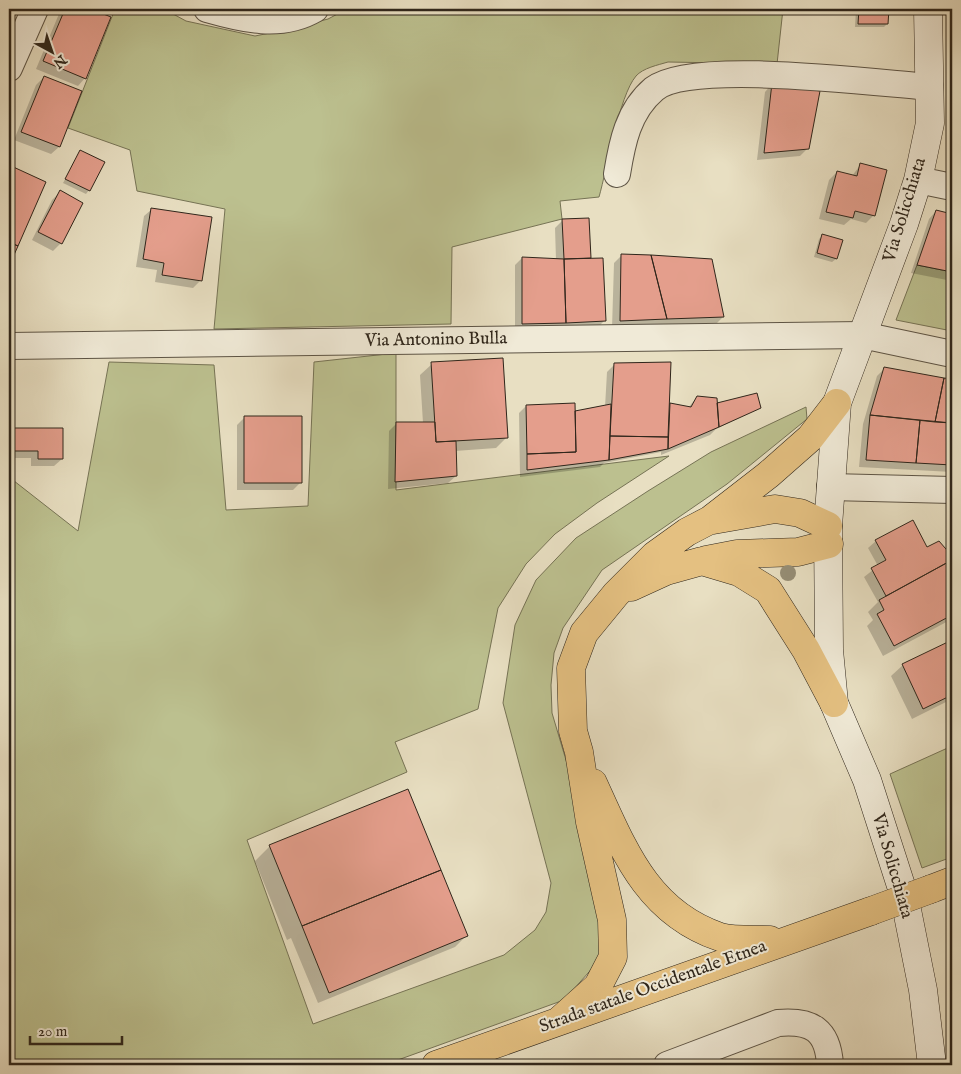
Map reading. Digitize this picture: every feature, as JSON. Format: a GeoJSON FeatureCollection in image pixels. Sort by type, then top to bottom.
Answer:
{"type":"FeatureCollection","features":[{"type":"Feature","properties":{"kind":"main road"},"geometry":{"type":"LineString","coordinates":[[560,1020],[598,986],[613,957],[612,920],[590,822],[579,752],[573,731],[571,668],[584,633],[616,594],[655,555],[687,532],[710,520],[810,438],[837,404]]}},
{"type":"Feature","properties":{"kind":"main road"},"geometry":{"type":"LineString","coordinates":[[616,594],[666,571],[702,561],[737,554],[798,552],[829,535],[800,513],[775,509],[710,520]]}},
{"type":"Feature","properties":{"kind":"main road"},"geometry":{"type":"LineString","coordinates":[[702,561],[739,572],[768,590],[806,650],[834,703]]}},
{"type":"Feature","properties":{"kind":"main road"},"geometry":{"type":"LineString","coordinates":[[579,752],[627,857],[649,890],[680,917],[722,937],[784,940]]}},
{"type":"Feature","properties":{"kind":"main road","name":"Strada statale Occidentale Etnea"},"geometry":{"type":"LineString","coordinates":[[436,1065],[942,885]]}},
{"type":"Feature","properties":{"kind":"street"},"geometry":{"type":"LineString","coordinates":[[9,68],[36,9]]}},
{"type":"Feature","properties":{"kind":"street"},"geometry":{"type":"LineString","coordinates":[[206,9],[256,21],[282,20],[315,9]]}},
{"type":"Feature","properties":{"kind":"street","name":"Via Solicchiata"},"geometry":{"type":"LineString","coordinates":[[928,9],[930,123],[918,180],[904,224],[837,404],[830,487],[829,650],[834,703],[866,780],[904,895],[923,990],[932,1065]]}},
{"type":"Feature","properties":{"kind":"street"},"geometry":{"type":"LineString","coordinates":[[617,174],[625,134],[639,104],[655,88],[674,80],[742,73],[930,87]]}},
{"type":"Feature","properties":{"kind":"street"},"geometry":{"type":"LineString","coordinates":[[918,180],[952,187]]}},
{"type":"Feature","properties":{"kind":"street","name":"Via Antonino Bulla"},"geometry":{"type":"LineString","coordinates":[[9,346],[862,335],[952,354]]}},
{"type":"Feature","properties":{"kind":"street"},"geometry":{"type":"LineString","coordinates":[[830,487],[952,490]]}},
{"type":"Feature","properties":{"kind":"street"},"geometry":{"type":"LineString","coordinates":[[667,1065],[778,1023],[797,1021],[815,1027],[829,1048],[830,1065]]}},
{"type":"Feature","properties":{"kind":"green space"},"geometry":{"type":"Polygon","coordinates":[[[115,9],[164,9],[186,21],[255,36],[328,19],[347,9],[783,9],[777,64],[668,62],[647,69],[636,76],[624,99],[599,197],[560,201],[562,219],[452,247],[451,324],[214,329],[225,209],[137,191],[130,150],[68,128],[115,9]]]}},
{"type":"Feature","properties":{"kind":"green space"},"geometry":{"type":"Polygon","coordinates":[[[917,265],[952,272],[952,331],[896,320],[917,265]]]}},
{"type":"Feature","properties":{"kind":"green space"},"geometry":{"type":"Polygon","coordinates":[[[396,353],[396,490],[669,456],[597,503],[555,534],[526,564],[498,608],[478,709],[395,742],[407,772],[247,840],[313,1024],[504,955],[535,930],[546,912],[551,883],[503,703],[515,625],[536,580],[576,538],[648,491],[711,452],[806,407],[807,419],[727,484],[602,570],[563,628],[554,653],[551,685],[552,713],[571,777],[604,949],[597,963],[564,1000],[384,1065],[9,1065],[9,477],[78,531],[109,362],[214,365],[226,510],[308,506],[314,362],[396,353]]]}},
{"type":"Feature","properties":{"kind":"green space"},"geometry":{"type":"Polygon","coordinates":[[[952,746],[952,857],[922,868],[890,774],[952,746]]]}},
{"type":"Feature","properties":{"kind":"building"},"geometry":{"type":"Polygon","coordinates":[[[65,9],[91,9],[111,17],[86,79],[43,61],[65,9]]]}},
{"type":"Feature","properties":{"kind":"building"},"geometry":{"type":"Polygon","coordinates":[[[859,9],[889,9],[888,24],[858,24],[859,9]]]}},
{"type":"Feature","properties":{"kind":"building"},"geometry":{"type":"Polygon","coordinates":[[[44,76],[82,91],[60,147],[21,132],[44,76]]]}},
{"type":"Feature","properties":{"kind":"building"},"geometry":{"type":"Polygon","coordinates":[[[772,83],[820,91],[809,149],[764,153],[772,83]]]}},
{"type":"Feature","properties":{"kind":"building"},"geometry":{"type":"Polygon","coordinates":[[[80,150],[105,162],[90,191],[65,179],[80,150]]]}},
{"type":"Feature","properties":{"kind":"building"},"geometry":{"type":"Polygon","coordinates":[[[860,163],[887,170],[875,216],[855,211],[853,218],[826,212],[837,171],[857,176],[860,163]]]}},
{"type":"Feature","properties":{"kind":"building"},"geometry":{"type":"Polygon","coordinates":[[[9,165],[46,182],[18,246],[9,242],[9,165]]]}},
{"type":"Feature","properties":{"kind":"building"},"geometry":{"type":"Polygon","coordinates":[[[60,190],[83,203],[62,244],[38,232],[60,190]]]}},
{"type":"Feature","properties":{"kind":"building"},"geometry":{"type":"Polygon","coordinates":[[[151,208],[212,217],[202,281],[162,275],[164,263],[143,259],[151,208]]]}},
{"type":"Feature","properties":{"kind":"building"},"geometry":{"type":"Polygon","coordinates":[[[936,210],[952,214],[952,272],[917,265],[936,210]]]}},
{"type":"Feature","properties":{"kind":"building"},"geometry":{"type":"Polygon","coordinates":[[[589,218],[591,258],[564,259],[562,219],[589,218]]]}},
{"type":"Feature","properties":{"kind":"building"},"geometry":{"type":"Polygon","coordinates":[[[822,234],[843,240],[837,259],[817,253],[822,234]]]}},
{"type":"Feature","properties":{"kind":"building"},"geometry":{"type":"Polygon","coordinates":[[[9,242],[18,246],[9,266],[9,242]]]}},
{"type":"Feature","properties":{"kind":"building"},"geometry":{"type":"Polygon","coordinates":[[[621,254],[651,255],[667,319],[620,321],[621,254]]]}},
{"type":"Feature","properties":{"kind":"building"},"geometry":{"type":"Polygon","coordinates":[[[651,255],[712,259],[724,317],[667,319],[651,255]]]}},
{"type":"Feature","properties":{"kind":"building"},"geometry":{"type":"Polygon","coordinates":[[[522,257],[564,259],[566,323],[522,324],[522,257]]]}},
{"type":"Feature","properties":{"kind":"building"},"geometry":{"type":"Polygon","coordinates":[[[603,258],[606,321],[566,323],[564,259],[603,258]]]}},
{"type":"Feature","properties":{"kind":"building"},"geometry":{"type":"Polygon","coordinates":[[[503,358],[508,438],[436,442],[431,362],[503,358]]]}},
{"type":"Feature","properties":{"kind":"building"},"geometry":{"type":"Polygon","coordinates":[[[671,362],[668,437],[610,436],[614,363],[671,362]]]}},
{"type":"Feature","properties":{"kind":"building"},"geometry":{"type":"Polygon","coordinates":[[[884,367],[944,378],[935,422],[870,415],[884,367]]]}},
{"type":"Feature","properties":{"kind":"building"},"geometry":{"type":"Polygon","coordinates":[[[944,378],[952,379],[952,423],[935,422],[944,378]]]}},
{"type":"Feature","properties":{"kind":"building"},"geometry":{"type":"Polygon","coordinates":[[[757,393],[761,408],[719,427],[717,403],[757,393]]]}},
{"type":"Feature","properties":{"kind":"building"},"geometry":{"type":"Polygon","coordinates":[[[697,396],[717,398],[719,427],[668,449],[670,403],[691,407],[697,396]]]}},
{"type":"Feature","properties":{"kind":"building"},"geometry":{"type":"Polygon","coordinates":[[[575,403],[576,452],[527,454],[526,405],[575,403]]]}},
{"type":"Feature","properties":{"kind":"building"},"geometry":{"type":"Polygon","coordinates":[[[611,404],[609,460],[527,470],[527,454],[576,452],[575,411],[611,404]]]}},
{"type":"Feature","properties":{"kind":"building"},"geometry":{"type":"Polygon","coordinates":[[[870,415],[920,420],[916,463],[866,460],[870,415]]]}},
{"type":"Feature","properties":{"kind":"building"},"geometry":{"type":"Polygon","coordinates":[[[244,416],[302,416],[302,483],[244,483],[244,416]]]}},
{"type":"Feature","properties":{"kind":"building"},"geometry":{"type":"Polygon","coordinates":[[[920,420],[952,423],[952,465],[916,463],[920,420]]]}},
{"type":"Feature","properties":{"kind":"building"},"geometry":{"type":"Polygon","coordinates":[[[396,422],[435,422],[436,442],[456,441],[457,476],[395,482],[396,422]]]}},
{"type":"Feature","properties":{"kind":"building"},"geometry":{"type":"Polygon","coordinates":[[[9,428],[63,428],[63,459],[38,459],[38,451],[9,451],[9,428]]]}},
{"type":"Feature","properties":{"kind":"building"},"geometry":{"type":"Polygon","coordinates":[[[610,436],[668,437],[668,449],[609,460],[610,436]]]}},
{"type":"Feature","properties":{"kind":"building"},"geometry":{"type":"Polygon","coordinates":[[[913,520],[927,547],[939,541],[952,556],[952,560],[886,596],[871,568],[886,560],[875,540],[913,520]]]}},
{"type":"Feature","properties":{"kind":"building"},"geometry":{"type":"Polygon","coordinates":[[[952,560],[952,615],[894,646],[877,614],[884,610],[879,600],[952,560]]]}},
{"type":"Feature","properties":{"kind":"building"},"geometry":{"type":"Polygon","coordinates":[[[952,640],[952,695],[923,709],[902,664],[952,640]]]}},
{"type":"Feature","properties":{"kind":"building"},"geometry":{"type":"Polygon","coordinates":[[[408,789],[441,870],[302,926],[269,845],[408,789]]]}},
{"type":"Feature","properties":{"kind":"building"},"geometry":{"type":"Polygon","coordinates":[[[441,870],[468,936],[329,993],[302,926],[441,870]]]}}]}
